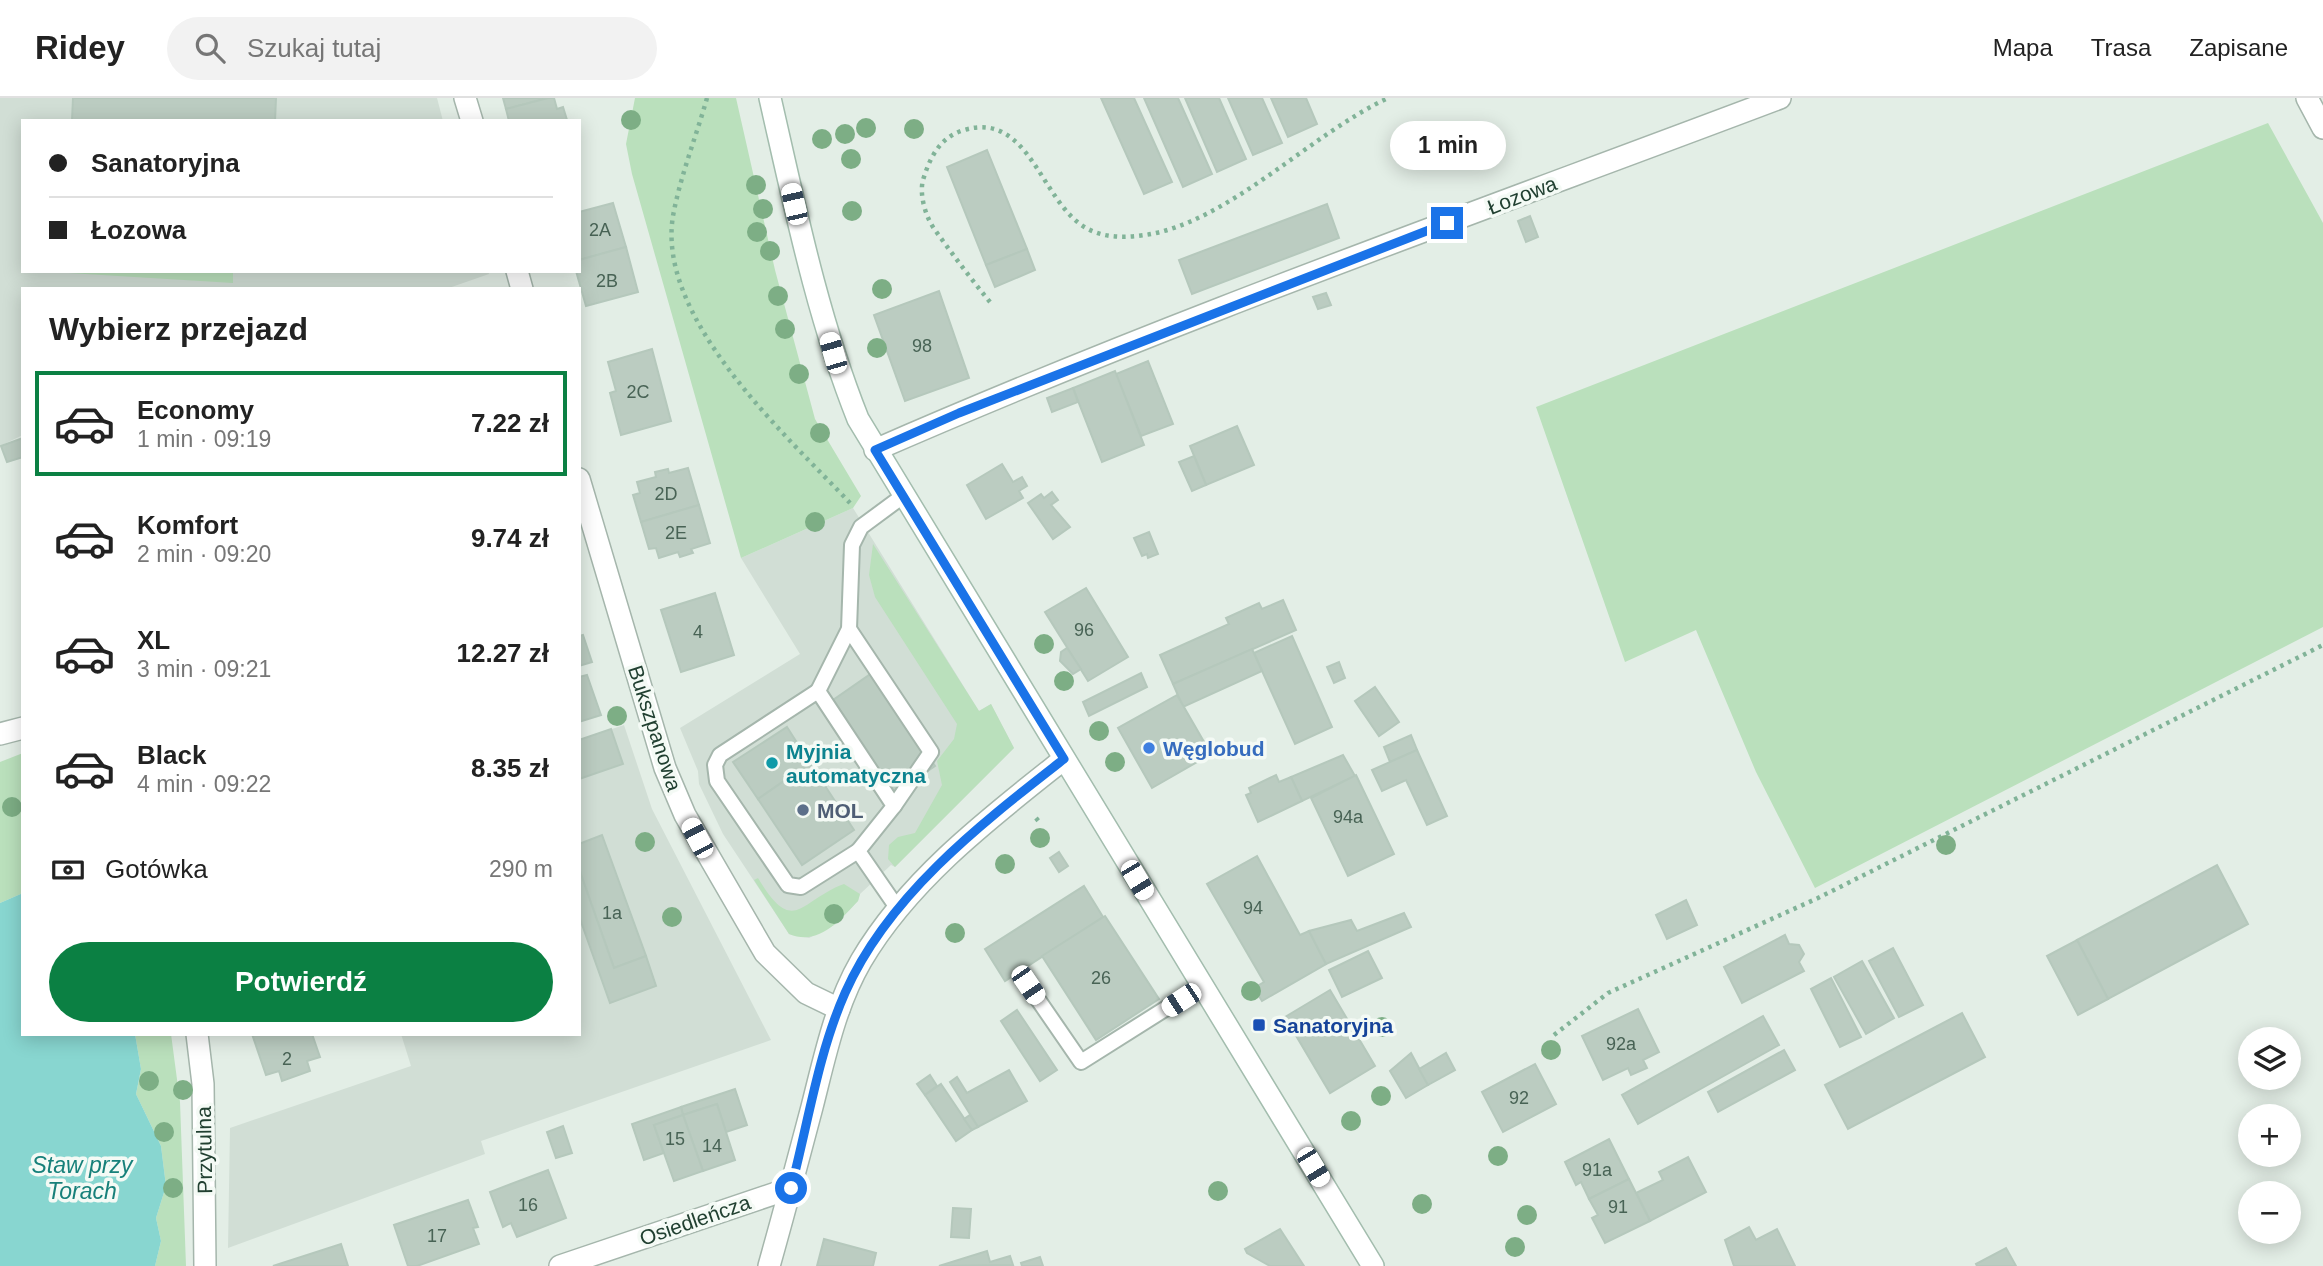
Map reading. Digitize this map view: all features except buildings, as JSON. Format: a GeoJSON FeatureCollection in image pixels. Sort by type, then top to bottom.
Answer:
{"type":"FeatureCollection","features":[{"type":"Feature","properties":{"kind":"street"},"geometry":{"type":"LineString","coordinates":[[465,98],[471,119]]}},
{"type":"Feature","properties":{"kind":"street"},"geometry":{"type":"LineString","coordinates":[[770,98],[813,283],[858,419],[1373,1266]]}},
{"type":"Feature","properties":{"kind":"street","name":"Łozowa"},"geometry":{"type":"LineString","coordinates":[[875,450],[959,413],[1375,250],[1780,98]]}},
{"type":"Feature","properties":{"kind":"street"},"geometry":{"type":"LineString","coordinates":[[2306,98],[2323,128]]}},
{"type":"Feature","properties":{"kind":"street","name":"Bukszpanowa"},"geometry":{"type":"LineString","coordinates":[[581,494],[586,530],[665,768],[685,815],[765,953],[806,993],[839,1009]]}},
{"type":"Feature","properties":{"kind":"street"},"geometry":{"type":"LineString","coordinates":[[0,734],[21,729]]}},
{"type":"Feature","properties":{"kind":"street"},"geometry":{"type":"LineString","coordinates":[[769,1266],[839,1009],[860,962],[898,909],[999,810],[1064,759]]}},
{"type":"Feature","properties":{"kind":"street","name":"Przytulna"},"geometry":{"type":"LineString","coordinates":[[197,1036],[203,1084],[205,1266]]}},
{"type":"Feature","properties":{"kind":"street","name":"Osiedleńcza"},"geometry":{"type":"LineString","coordinates":[[560,1266],[791,1188]]}},
{"type":"Feature","properties":{"kind":"lane"},"geometry":{"type":"LineString","coordinates":[[849,629],[932,752],[858,851],[801,887],[788,884],[717,781],[715,765],[720,755],[818,691],[849,629],[852,545],[861,527],[903,496]]}},
{"type":"Feature","properties":{"kind":"lane"},"geometry":{"type":"LineString","coordinates":[[818,691],[894,806]]}},
{"type":"Feature","properties":{"kind":"lane"},"geometry":{"type":"LineString","coordinates":[[858,851],[898,909]]}},
{"type":"Feature","properties":{"kind":"lane"},"geometry":{"type":"LineString","coordinates":[[1028,985],[1080,1062],[1203,985]]}},
{"type":"Feature","properties":{"kind":"path"},"geometry":{"type":"LineString","coordinates":[[707,98],[673,217],[673,245],[679,276],[696,320],[752,399],[868,522]]}},
{"type":"Feature","properties":{"kind":"path"},"geometry":{"type":"LineString","coordinates":[[990,302],[930,224],[924,205],[921,187],[928,161],[950,134],[969,129],[992,128],[1010,136],[1025,151],[1049,191],[1087,229],[1113,237],[1144,235],[1174,229],[1209,214],[1310,144],[1388,98]]}},
{"type":"Feature","properties":{"kind":"path"},"geometry":{"type":"LineString","coordinates":[[1554,1035],[1608,993],[1818,898],[2323,645]]}},
{"type":"Feature","properties":{"kind":"path"},"geometry":{"type":"LineString","coordinates":[[1036,818],[1040,823]]}},
{"type":"Feature","properties":{"kind":"shaded area"},"geometry":{"type":"Polygon","coordinates":[[[0,98],[437,98],[442,119],[21,119],[21,273],[489,274],[452,287],[21,287],[21,436],[0,446],[0,98]]]}},
{"type":"Feature","properties":{"kind":"shaded area"},"geometry":{"type":"Polygon","coordinates":[[[853,508],[979,711],[991,704],[1014,748],[895,867],[891,865],[860,894],[858,901],[836,924],[809,938],[789,934],[723,834],[699,784],[698,771],[680,728],[800,654],[741,558],[853,508]]]}},
{"type":"Feature","properties":{"kind":"shaded area"},"geometry":{"type":"Polygon","coordinates":[[[624,725],[652,809],[771,1040],[481,1141],[485,1154],[228,1248],[230,1128],[411,1066],[402,1036],[581,1036],[581,739],[624,725]]]}},
{"type":"Feature","properties":{"kind":"green space"},"geometry":{"type":"Polygon","coordinates":[[[635,98],[736,98],[775,270],[815,419],[861,496],[853,508],[741,558],[632,174],[626,144],[635,98]]]}},
{"type":"Feature","properties":{"kind":"green space"},"geometry":{"type":"Polygon","coordinates":[[[2268,123],[2323,223],[2323,627],[1815,888],[1756,772],[1696,630],[1625,662],[1536,407],[2268,123]]]}},
{"type":"Feature","properties":{"kind":"green space"},"geometry":{"type":"Polygon","coordinates":[[[69,273],[233,273],[233,283],[69,273]]]}},
{"type":"Feature","properties":{"kind":"green space"},"geometry":{"type":"Polygon","coordinates":[[[873,544],[979,711],[991,704],[1014,748],[895,867],[888,859],[889,845],[898,837],[915,833],[942,785],[937,761],[954,739],[957,724],[875,597],[869,575],[873,544]]]}},
{"type":"Feature","properties":{"kind":"green space"},"geometry":{"type":"Polygon","coordinates":[[[21,754],[21,894],[0,903],[0,762],[21,754]]]}},
{"type":"Feature","properties":{"kind":"green space"},"geometry":{"type":"Polygon","coordinates":[[[758,878],[770,896],[780,906],[789,910],[798,910],[844,884],[860,894],[858,901],[828,930],[810,937],[800,937],[789,934],[754,880],[758,878]]]}},
{"type":"Feature","properties":{"kind":"green space"},"geometry":{"type":"Polygon","coordinates":[[[135,1036],[171,1036],[180,1102],[186,1266],[155,1266],[161,1241],[156,1218],[166,1186],[161,1146],[136,1094],[141,1069],[135,1036]]]}},
{"type":"Feature","properties":{"kind":"water","name":"Staw przy Torach"},"geometry":{"type":"Polygon","coordinates":[[[21,894],[21,1036],[135,1036],[141,1069],[136,1094],[161,1146],[166,1186],[156,1218],[161,1241],[155,1266],[0,1266],[0,903],[21,894]]]}},
{"type":"Feature","properties":{"kind":"place","name":"Węglobud"},"geometry":{"type":"Point","coordinates":[1149,748]}},
{"type":"Feature","properties":{"kind":"place","name":"Myjnia automatyczna"},"geometry":{"type":"Point","coordinates":[772,763]}},
{"type":"Feature","properties":{"kind":"place","name":"MOL"},"geometry":{"type":"Point","coordinates":[803,810]}},
{"type":"Feature","properties":{"kind":"place","name":"Sanatoryjna"},"geometry":{"type":"Point","coordinates":[1259,1025]}},
{"type":"Feature","properties":{"kind":"route"},"geometry":{"type":"LineString","coordinates":[[791,1188],[834,1024],[845,993],[871,944],[898,909],[939,867],[999,810],[1064,759],[875,450],[959,413],[1447,223]]}}]}
